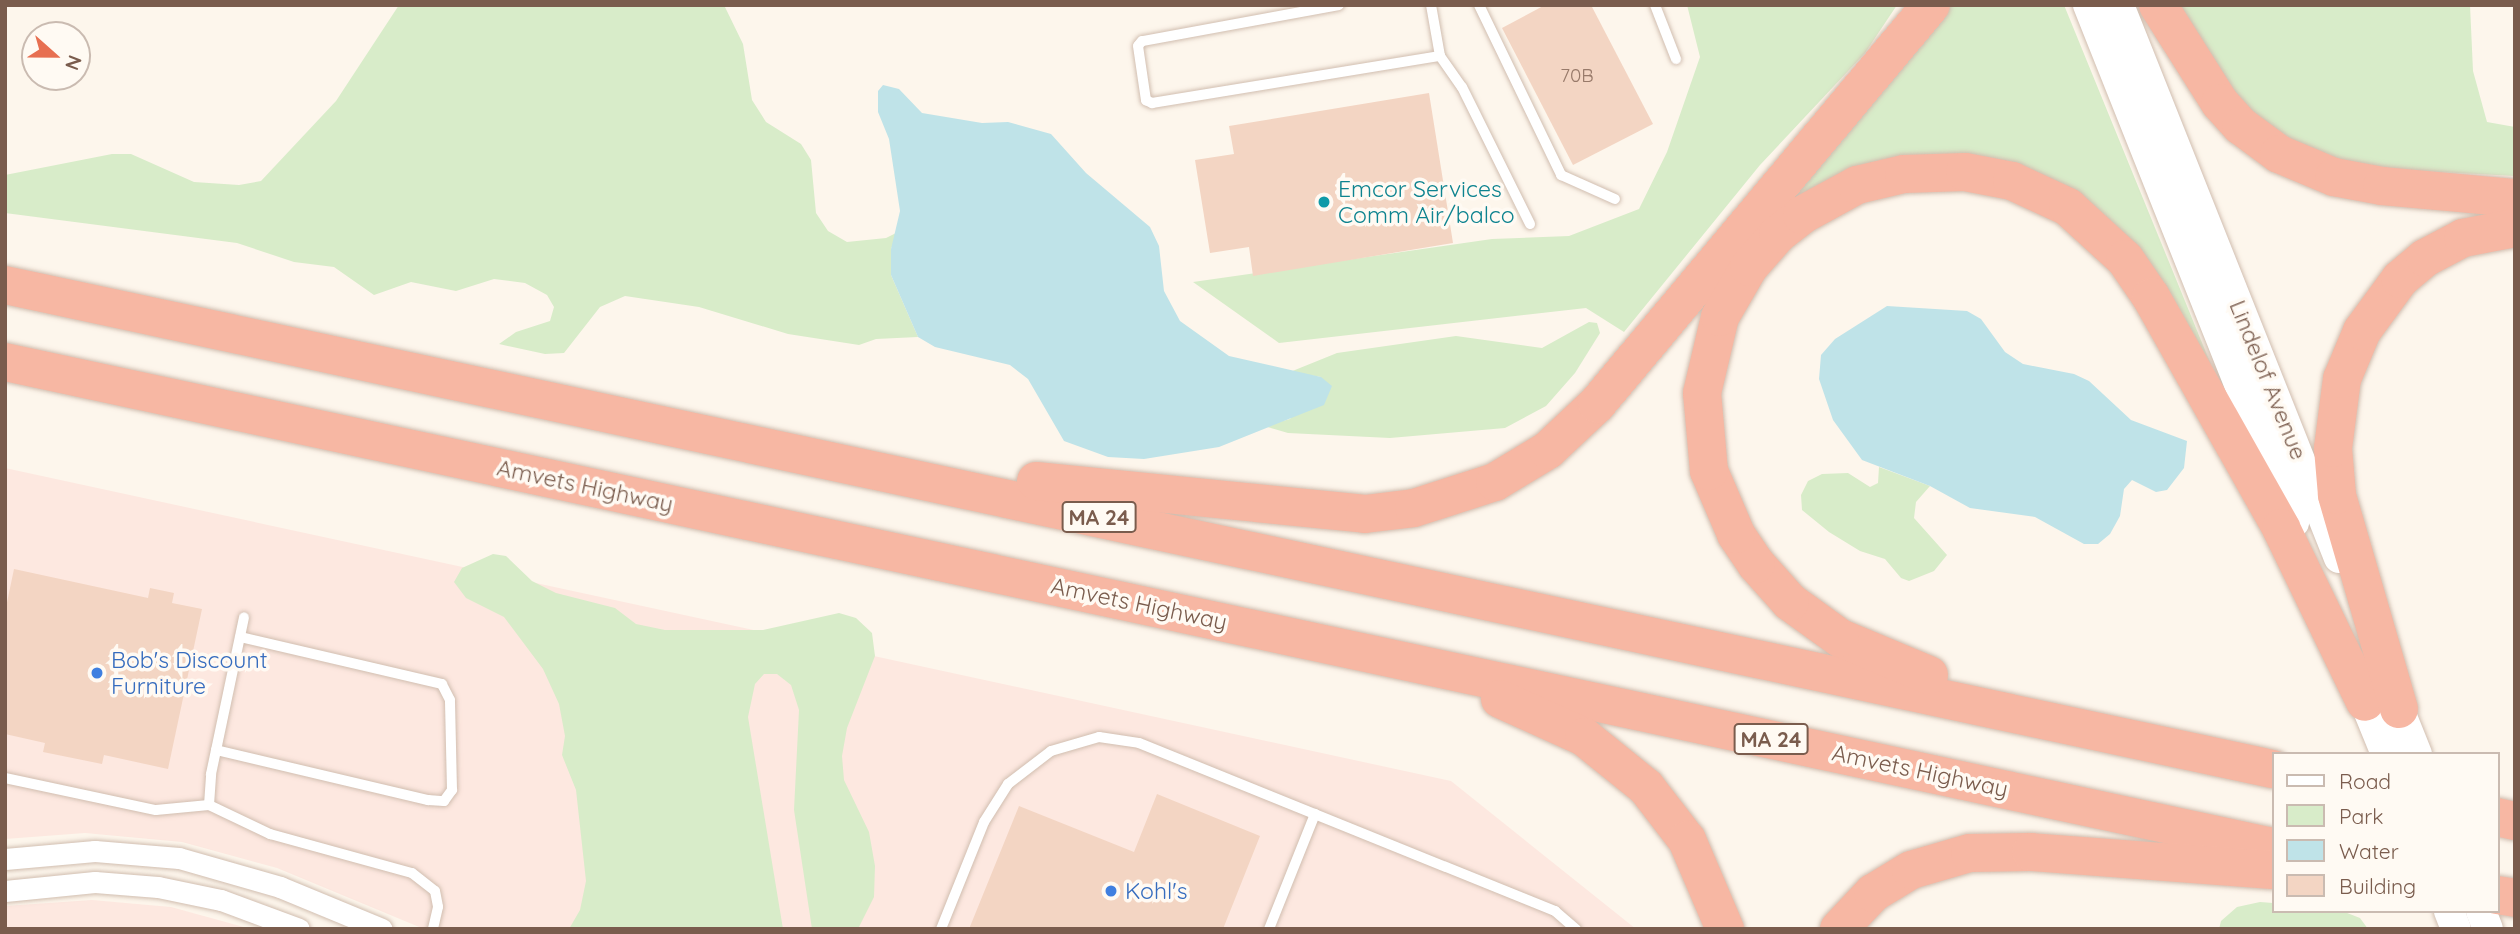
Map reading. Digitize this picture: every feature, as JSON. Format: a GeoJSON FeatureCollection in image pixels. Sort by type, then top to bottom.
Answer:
{"type":"FeatureCollection","features":[{"type":"Feature","properties":{"kind":"highway"},"geometry":{"type":"LineString","coordinates":[[602,412],[1007,477],[1331,512],[1381,513],[1464,494],[1523,467],[1580,421],[1931,5]]}},
{"type":"Feature","properties":{"kind":"highway"},"geometry":{"type":"LineString","coordinates":[[2158,5],[2220,103],[2279,154],[2334,177],[2382,186],[2515,198]]}},
{"type":"Feature","properties":{"kind":"highway"},"geometry":{"type":"LineString","coordinates":[[2193,752],[1984,692],[1868,652],[1814,621],[1756,564],[1730,523],[1709,471],[1702,424],[1704,378],[1717,327],[1734,289],[1749,267],[1801,215],[1857,186],[1934,170],[2012,181],[2068,207],[2091,225],[2125,259],[2172,333],[2382,705]]}},
{"type":"Feature","properties":{"kind":"highway"},"geometry":{"type":"LineString","coordinates":[[2382,705],[2337,495],[2333,447],[2342,379],[2362,331],[2400,279],[2425,258],[2463,238],[2515,228]]}},
{"type":"Feature","properties":{"kind":"highway","name":"MA 24"},"geometry":{"type":"LineString","coordinates":[[5,285],[2272,769]]}},
{"type":"Feature","properties":{"kind":"highway","name":"Amvets Highway"},"geometry":{"type":"LineString","coordinates":[[5,362],[2272,847]]}},
{"type":"Feature","properties":{"kind":"highway"},"geometry":{"type":"LineString","coordinates":[[1269,632],[1470,688],[1545,717],[1610,753],[1646,787],[1687,840],[1725,929]]}},
{"type":"Feature","properties":{"kind":"highway"},"geometry":{"type":"LineString","coordinates":[[1839,929],[1873,893],[1911,870],[1970,853],[2031,852],[2272,870]]}},
{"type":"Feature","properties":{"kind":"main road","name":"Lindelof Avenue"},"geometry":{"type":"LineString","coordinates":[[2088,5],[2382,705],[2416,752]]}},
{"type":"Feature","properties":{"kind":"main road","name":"Lindelof Avenue"},"geometry":{"type":"LineString","coordinates":[[2119,5],[2382,705],[2385,752]]}},
{"type":"Feature","properties":{"kind":"street"},"geometry":{"type":"LineString","coordinates":[[5,859],[95,851],[179,858],[280,887],[382,929]]}},
{"type":"Feature","properties":{"kind":"street"},"geometry":{"type":"LineString","coordinates":[[5,891],[95,882],[158,887],[220,900],[299,929]]}},
{"type":"Feature","properties":{"kind":"lane"},"geometry":{"type":"LineString","coordinates":[[1339,5],[1142,41],[1138,46],[1146,100],[1152,103],[1440,56]]}},
{"type":"Feature","properties":{"kind":"lane"},"geometry":{"type":"LineString","coordinates":[[1432,5],[1440,56],[1462,87],[1530,224]]}},
{"type":"Feature","properties":{"kind":"lane"},"geometry":{"type":"LineString","coordinates":[[1479,5],[1561,175],[1615,199]]}},
{"type":"Feature","properties":{"kind":"lane"},"geometry":{"type":"LineString","coordinates":[[1655,5],[1676,59]]}},
{"type":"Feature","properties":{"kind":"lane"},"geometry":{"type":"LineString","coordinates":[[209,805],[216,750],[244,617]]}},
{"type":"Feature","properties":{"kind":"lane"},"geometry":{"type":"LineString","coordinates":[[216,750],[428,800],[444,801],[452,790],[450,699],[442,684],[240,637]]}},
{"type":"Feature","properties":{"kind":"lane"},"geometry":{"type":"LineString","coordinates":[[941,929],[998,796],[1027,766],[1073,741],[1130,740],[1555,911],[1576,929]]}},
{"type":"Feature","properties":{"kind":"lane"},"geometry":{"type":"LineString","coordinates":[[5,778],[156,810],[209,805],[270,834],[419,876],[432,885],[438,899],[433,929]]}},
{"type":"Feature","properties":{"kind":"lane"},"geometry":{"type":"LineString","coordinates":[[1269,929],[1315,814]]}},
{"type":"Feature","properties":{"kind":"shaded area"},"geometry":{"type":"Polygon","coordinates":[[[5,468],[1451,781],[1636,929],[424,929],[277,868],[182,842],[85,833],[5,839],[5,468]]]}},
{"type":"Feature","properties":{"kind":"shaded area"},"geometry":{"type":"Polygon","coordinates":[[[92,900],[171,907],[251,929],[5,929],[5,906],[92,900]]]}},
{"type":"Feature","properties":{"kind":"green space"},"geometry":{"type":"Polygon","coordinates":[[[399,5],[724,5],[743,44],[752,100],[766,122],[801,144],[811,160],[816,213],[828,231],[847,242],[886,238],[898,232],[891,249],[891,275],[918,337],[876,339],[859,345],[788,334],[699,307],[625,296],[600,307],[564,353],[545,354],[499,344],[516,332],[550,321],[554,307],[547,295],[525,283],[494,279],[456,291],[411,282],[374,295],[334,267],[294,262],[237,243],[5,213],[5,175],[112,154],[131,154],[194,182],[239,185],[261,181],[336,101],[399,5]]]}},
{"type":"Feature","properties":{"kind":"green space"},"geometry":{"type":"Polygon","coordinates":[[[1687,5],[1897,5],[1865,53],[1760,165],[1624,332],[1586,308],[1279,343],[1193,282],[1492,239],[1569,236],[1639,209],[1667,152],[1700,57],[1687,5]]]}},
{"type":"Feature","properties":{"kind":"green space"},"geometry":{"type":"Polygon","coordinates":[[[1949,5],[2064,5],[2216,377],[2033,173],[1778,208],[1949,5]]]}},
{"type":"Feature","properties":{"kind":"green space"},"geometry":{"type":"Polygon","coordinates":[[[2175,5],[2470,5],[2473,71],[2487,122],[2515,127],[2515,176],[2364,168],[2319,157],[2244,108],[2175,5]]]}},
{"type":"Feature","properties":{"kind":"green space"},"geometry":{"type":"Polygon","coordinates":[[[1589,322],[1597,323],[1600,333],[1575,373],[1546,406],[1505,428],[1390,438],[1288,433],[1264,426],[1290,419],[1321,377],[1290,372],[1337,353],[1456,336],[1542,348],[1589,322]]]}},
{"type":"Feature","properties":{"kind":"green space"},"geometry":{"type":"Polygon","coordinates":[[[1879,467],[1930,486],[1916,502],[1914,518],[1947,555],[1934,571],[1909,581],[1901,578],[1885,559],[1860,551],[1829,532],[1802,510],[1801,495],[1808,481],[1822,474],[1848,473],[1870,487],[1878,483],[1879,467]]]}},
{"type":"Feature","properties":{"kind":"green space"},"geometry":{"type":"Polygon","coordinates":[[[493,554],[506,556],[532,581],[556,593],[615,608],[636,624],[665,630],[763,630],[839,613],[856,618],[872,633],[875,656],[847,728],[842,756],[844,780],[869,832],[875,866],[874,897],[858,929],[812,929],[794,810],[799,710],[791,685],[777,674],[764,674],[755,684],[748,717],[783,929],[569,929],[580,910],[586,881],[576,790],[562,755],[565,736],[559,704],[543,669],[504,617],[466,598],[454,582],[462,568],[493,554]]]}},
{"type":"Feature","properties":{"kind":"green space"},"geometry":{"type":"Polygon","coordinates":[[[2260,902],[2272,903],[2272,913],[2347,913],[2360,918],[2368,929],[2219,929],[2221,921],[2237,907],[2260,902]]]}},
{"type":"Feature","properties":{"kind":"water"},"geometry":{"type":"Polygon","coordinates":[[[883,85],[899,89],[922,113],[982,123],[1008,122],[1051,134],[1086,173],[1150,227],[1159,246],[1164,291],[1180,321],[1229,356],[1321,377],[1332,386],[1324,405],[1219,447],[1144,459],[1108,457],[1064,441],[1028,379],[1010,365],[935,347],[918,337],[891,275],[891,249],[900,211],[889,139],[878,112],[878,91],[883,85]]]}},
{"type":"Feature","properties":{"kind":"water"},"geometry":{"type":"Polygon","coordinates":[[[1887,306],[1967,311],[1981,319],[2005,352],[2023,364],[2074,374],[2089,381],[2131,420],[2187,441],[2184,468],[2167,490],[2156,492],[2132,480],[2124,489],[2120,516],[2110,534],[2098,544],[2084,544],[2035,517],[1970,508],[1930,486],[1862,460],[1833,420],[1819,379],[1821,355],[1835,339],[1887,306]]]}},
{"type":"Feature","properties":{"kind":"building"},"geometry":{"type":"Polygon","coordinates":[[[1545,5],[1591,5],[1653,124],[1573,165],[1502,28],[1545,5]]]}},
{"type":"Feature","properties":{"kind":"building","name":"Emcor Services Comm Air/balco"},"geometry":{"type":"Polygon","coordinates":[[[1429,93],[1453,243],[1253,276],[1249,247],[1210,253],[1195,160],[1234,154],[1229,126],[1429,93]]]}},
{"type":"Feature","properties":{"kind":"building","name":"Bob's Discount Furniture"},"geometry":{"type":"Polygon","coordinates":[[[14,569],[148,598],[150,588],[174,593],[172,603],[202,609],[168,769],[104,755],[102,764],[43,752],[45,743],[5,734],[5,612],[14,569]]]}},
{"type":"Feature","properties":{"kind":"building","name":"Kohl's"},"geometry":{"type":"Polygon","coordinates":[[[1157,794],[1260,836],[1223,929],[969,929],[1019,806],[1134,852],[1157,794]]]}},
{"type":"Feature","properties":{"kind":"place","name":"Emcor Services Comm Air/balco"},"geometry":{"type":"Point","coordinates":[1324,202]}},
{"type":"Feature","properties":{"kind":"place","name":"Bob's Discount Furniture"},"geometry":{"type":"Point","coordinates":[97,673]}},
{"type":"Feature","properties":{"kind":"place","name":"Kohl's"},"geometry":{"type":"Point","coordinates":[1111,891]}}]}
